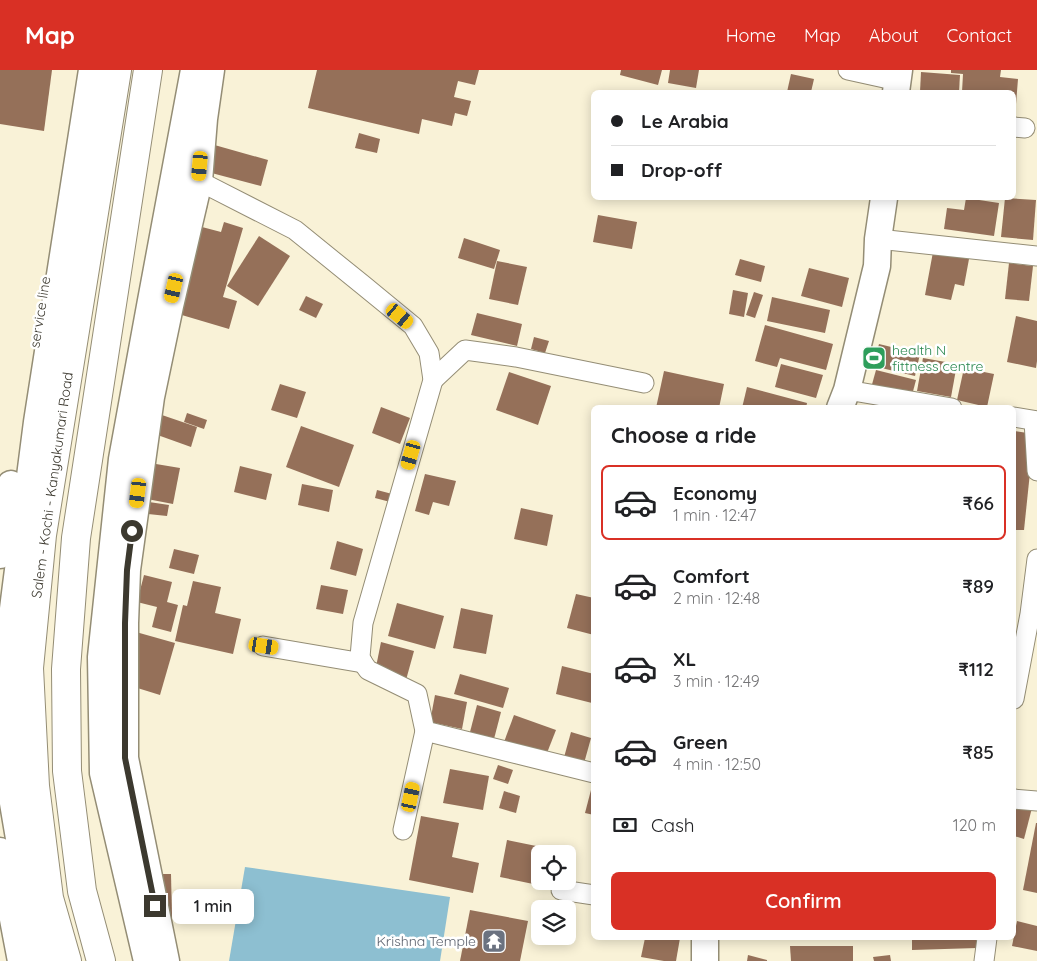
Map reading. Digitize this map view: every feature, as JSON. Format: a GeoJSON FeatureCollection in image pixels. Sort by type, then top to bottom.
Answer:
{"type":"FeatureCollection","features":[{"type":"Feature","properties":{"kind":"highway","name":"Salem - Kochi - Kanyakumari Road"},"geometry":{"type":"LineString","coordinates":[[66,961],[50,898],[35,786],[29,668],[42,535],[117,70]]}},
{"type":"Feature","properties":{"kind":"highway"},"geometry":{"type":"LineString","coordinates":[[101,961],[82,891],[67,772],[66,669],[76,538],[148,70]]}},
{"type":"Feature","properties":{"kind":"main road","name":"service line"},"geometry":{"type":"LineString","coordinates":[[0,555],[79,70]]}},
{"type":"Feature","properties":{"kind":"main road"},"geometry":{"type":"LineString","coordinates":[[46,961],[30,903],[12,797],[7,723],[9,640],[37,422],[92,70]]}},
{"type":"Feature","properties":{"kind":"main road"},"geometry":{"type":"LineString","coordinates":[[147,961],[103,773],[101,657],[122,460],[194,70]]}},
{"type":"Feature","properties":{"kind":"main road"},"geometry":{"type":"LineString","coordinates":[[166,961],[125,758],[127,570],[151,397],[172,296],[199,182],[204,119],[211,70]]}},
{"type":"Feature","properties":{"kind":"main road"},"geometry":{"type":"LineString","coordinates":[[843,399],[877,266],[878,239],[884,200]]}},
{"type":"Feature","properties":{"kind":"main road"},"geometry":{"type":"LineString","coordinates":[[0,851],[21,961]]}},
{"type":"Feature","properties":{"kind":"main road"},"geometry":{"type":"LineString","coordinates":[[705,940],[706,961]]}},
{"type":"Feature","properties":{"kind":"street"},"geometry":{"type":"LineString","coordinates":[[848,70],[898,81]]}},
{"type":"Feature","properties":{"kind":"street"},"geometry":{"type":"LineString","coordinates":[[199,182],[295,230],[412,326],[429,353],[433,380],[363,624],[360,658],[368,670],[417,694],[425,731],[404,830]]}},
{"type":"Feature","properties":{"kind":"street"},"geometry":{"type":"LineString","coordinates":[[878,239],[1037,256]]}},
{"type":"Feature","properties":{"kind":"street"},"geometry":{"type":"LineString","coordinates":[[433,380],[465,350],[516,357],[644,383]]}},
{"type":"Feature","properties":{"kind":"street"},"geometry":{"type":"LineString","coordinates":[[843,399],[916,405]]}},
{"type":"Feature","properties":{"kind":"street"},"geometry":{"type":"LineString","coordinates":[[1016,418],[1035,421],[1037,470]]}},
{"type":"Feature","properties":{"kind":"street"},"geometry":{"type":"LineString","coordinates":[[1016,689],[1030,614],[1037,559]]}},
{"type":"Feature","properties":{"kind":"street"},"geometry":{"type":"LineString","coordinates":[[264,646],[362,663]]}},
{"type":"Feature","properties":{"kind":"street"},"geometry":{"type":"LineString","coordinates":[[425,731],[591,772]]}},
{"type":"Feature","properties":{"kind":"street"},"geometry":{"type":"LineString","coordinates":[[1016,799],[1037,801]]}},
{"type":"Feature","properties":{"kind":"street"},"geometry":{"type":"LineString","coordinates":[[561,890],[591,895]]}},
{"type":"Feature","properties":{"kind":"street"},"geometry":{"type":"LineString","coordinates":[[984,961],[987,940]]}},
{"type":"Feature","properties":{"kind":"water"},"geometry":{"type":"Polygon","coordinates":[[[245,867],[450,897],[440,961],[229,961],[245,867]]]}},
{"type":"Feature","properties":{"kind":"building"},"geometry":{"type":"Polygon","coordinates":[[[0,70],[52,70],[44,131],[0,124],[0,70]]]}},
{"type":"Feature","properties":{"kind":"building"},"geometry":{"type":"Polygon","coordinates":[[[317,70],[479,70],[475,85],[458,81],[454,97],[471,101],[467,116],[455,113],[452,126],[422,119],[419,134],[308,108],[317,70]]]}},
{"type":"Feature","properties":{"kind":"building"},"geometry":{"type":"Polygon","coordinates":[[[621,70],[662,70],[658,85],[620,75],[621,70]]]}},
{"type":"Feature","properties":{"kind":"building"},"geometry":{"type":"Polygon","coordinates":[[[670,70],[699,70],[696,88],[668,83],[670,70]]]}},
{"type":"Feature","properties":{"kind":"building"},"geometry":{"type":"Polygon","coordinates":[[[951,70],[1001,70],[1000,77],[1018,79],[1016,104],[1016,90],[962,90],[963,74],[951,73],[951,70]]]}},
{"type":"Feature","properties":{"kind":"building"},"geometry":{"type":"Polygon","coordinates":[[[921,72],[960,75],[959,90],[920,90],[921,72]]]}},
{"type":"Feature","properties":{"kind":"building"},"geometry":{"type":"Polygon","coordinates":[[[791,74],[814,79],[811,90],[787,90],[791,74]]]}},
{"type":"Feature","properties":{"kind":"building"},"geometry":{"type":"Polygon","coordinates":[[[359,133],[380,139],[377,153],[355,148],[359,133]]]}},
{"type":"Feature","properties":{"kind":"building"},"geometry":{"type":"Polygon","coordinates":[[[211,144],[268,160],[261,186],[204,171],[211,144]]]}},
{"type":"Feature","properties":{"kind":"building"},"geometry":{"type":"Polygon","coordinates":[[[966,200],[999,203],[994,236],[944,229],[947,208],[964,210],[966,200]]]}},
{"type":"Feature","properties":{"kind":"building"},"geometry":{"type":"Polygon","coordinates":[[[1005,200],[1036,200],[1033,240],[1001,237],[1005,200]]]}},
{"type":"Feature","properties":{"kind":"building"},"geometry":{"type":"Polygon","coordinates":[[[206,205],[208,205],[202,227],[221,232],[224,222],[243,228],[223,297],[237,301],[229,329],[175,313],[206,205]]]}},
{"type":"Feature","properties":{"kind":"building"},"geometry":{"type":"Polygon","coordinates":[[[598,215],[637,222],[632,249],[593,242],[598,215]]]}},
{"type":"Feature","properties":{"kind":"building"},"geometry":{"type":"Polygon","coordinates":[[[259,236],[290,256],[258,306],[227,286],[259,236]]]}},
{"type":"Feature","properties":{"kind":"building"},"geometry":{"type":"Polygon","coordinates":[[[464,238],[500,250],[494,269],[458,258],[464,238]]]}},
{"type":"Feature","properties":{"kind":"building"},"geometry":{"type":"Polygon","coordinates":[[[933,252],[969,259],[964,286],[955,284],[951,300],[925,295],[933,252]]]}},
{"type":"Feature","properties":{"kind":"building"},"geometry":{"type":"Polygon","coordinates":[[[740,259],[765,266],[761,282],[735,275],[740,259]]]}},
{"type":"Feature","properties":{"kind":"building"},"geometry":{"type":"Polygon","coordinates":[[[497,261],[527,267],[518,305],[489,299],[497,261]]]}},
{"type":"Feature","properties":{"kind":"building"},"geometry":{"type":"Polygon","coordinates":[[[1009,263],[1033,266],[1029,301],[1005,299],[1009,263]]]}},
{"type":"Feature","properties":{"kind":"building"},"geometry":{"type":"Polygon","coordinates":[[[809,268],[849,278],[842,307],[801,296],[809,268]]]}},
{"type":"Feature","properties":{"kind":"building"},"geometry":{"type":"Polygon","coordinates":[[[733,290],[748,293],[744,317],[729,314],[733,290]]]}},
{"type":"Feature","properties":{"kind":"building"},"geometry":{"type":"Polygon","coordinates":[[[754,292],[763,295],[755,318],[746,315],[754,292]]]}},
{"type":"Feature","properties":{"kind":"building"},"geometry":{"type":"Polygon","coordinates":[[[306,296],[323,304],[316,318],[299,310],[306,296]]]}},
{"type":"Feature","properties":{"kind":"building"},"geometry":{"type":"Polygon","coordinates":[[[772,297],[830,310],[825,333],[767,321],[772,297]]]}},
{"type":"Feature","properties":{"kind":"building"},"geometry":{"type":"Polygon","coordinates":[[[477,313],[522,324],[517,346],[471,335],[477,313]]]}},
{"type":"Feature","properties":{"kind":"building"},"geometry":{"type":"Polygon","coordinates":[[[1016,316],[1037,321],[1036,368],[1007,362],[1016,316]]]}},
{"type":"Feature","properties":{"kind":"building"},"geometry":{"type":"Polygon","coordinates":[[[765,325],[833,344],[826,370],[780,358],[777,367],[755,361],[765,325]]]}},
{"type":"Feature","properties":{"kind":"building"},"geometry":{"type":"Polygon","coordinates":[[[534,337],[549,341],[545,353],[531,349],[534,337]]]}},
{"type":"Feature","properties":{"kind":"building"},"geometry":{"type":"Polygon","coordinates":[[[879,344],[920,354],[915,376],[873,366],[879,344]]]}},
{"type":"Feature","properties":{"kind":"building"},"geometry":{"type":"Polygon","coordinates":[[[923,358],[957,364],[951,397],[917,391],[923,358]]]}},
{"type":"Feature","properties":{"kind":"building"},"geometry":{"type":"Polygon","coordinates":[[[781,364],[823,375],[816,398],[775,387],[781,364]]]}},
{"type":"Feature","properties":{"kind":"building"},"geometry":{"type":"Polygon","coordinates":[[[964,368],[994,374],[987,405],[957,400],[964,368]]]}},
{"type":"Feature","properties":{"kind":"building"},"geometry":{"type":"Polygon","coordinates":[[[876,370],[916,380],[911,399],[871,388],[876,370]]]}},
{"type":"Feature","properties":{"kind":"building"},"geometry":{"type":"Polygon","coordinates":[[[664,371],[724,384],[720,405],[657,405],[664,371]]]}},
{"type":"Feature","properties":{"kind":"building"},"geometry":{"type":"Polygon","coordinates":[[[509,372],[551,386],[538,425],[496,410],[509,372]]]}},
{"type":"Feature","properties":{"kind":"building"},"geometry":{"type":"Polygon","coordinates":[[[280,384],[306,392],[297,418],[271,410],[280,384]]]}},
{"type":"Feature","properties":{"kind":"building"},"geometry":{"type":"Polygon","coordinates":[[[747,387],[807,403],[807,405],[743,405],[747,387]]]}},
{"type":"Feature","properties":{"kind":"building"},"geometry":{"type":"Polygon","coordinates":[[[381,407],[410,418],[400,444],[372,433],[381,407]]]}},
{"type":"Feature","properties":{"kind":"building"},"geometry":{"type":"Polygon","coordinates":[[[187,413],[207,420],[204,429],[184,422],[187,413]]]}},
{"type":"Feature","properties":{"kind":"building"},"geometry":{"type":"Polygon","coordinates":[[[159,414],[197,427],[191,447],[152,433],[159,414]]]}},
{"type":"Feature","properties":{"kind":"building"},"geometry":{"type":"Polygon","coordinates":[[[301,426],[354,445],[339,487],[286,467],[301,426]]]}},
{"type":"Feature","properties":{"kind":"building"},"geometry":{"type":"Polygon","coordinates":[[[1016,431],[1034,434],[1024,530],[1016,530],[1016,431]]]}},
{"type":"Feature","properties":{"kind":"building"},"geometry":{"type":"Polygon","coordinates":[[[150,463],[180,468],[173,504],[142,498],[150,463]]]}},
{"type":"Feature","properties":{"kind":"building"},"geometry":{"type":"Polygon","coordinates":[[[240,466],[272,474],[266,500],[234,492],[240,466]]]}},
{"type":"Feature","properties":{"kind":"building"},"geometry":{"type":"Polygon","coordinates":[[[425,474],[456,481],[449,506],[433,502],[429,515],[415,511],[425,474]]]}},
{"type":"Feature","properties":{"kind":"building"},"geometry":{"type":"Polygon","coordinates":[[[302,484],[333,490],[329,512],[298,505],[302,484]]]}},
{"type":"Feature","properties":{"kind":"building"},"geometry":{"type":"Polygon","coordinates":[[[377,490],[396,495],[394,503],[375,498],[377,490]]]}},
{"type":"Feature","properties":{"kind":"building"},"geometry":{"type":"Polygon","coordinates":[[[149,502],[169,505],[167,516],[148,514],[149,502]]]}},
{"type":"Feature","properties":{"kind":"building"},"geometry":{"type":"Polygon","coordinates":[[[521,508],[553,515],[547,546],[514,539],[521,508]]]}},
{"type":"Feature","properties":{"kind":"building"},"geometry":{"type":"Polygon","coordinates":[[[337,541],[363,549],[356,576],[330,569],[337,541]]]}},
{"type":"Feature","properties":{"kind":"building"},"geometry":{"type":"Polygon","coordinates":[[[174,549],[199,555],[194,574],[169,568],[174,549]]]}},
{"type":"Feature","properties":{"kind":"building"},"geometry":{"type":"Polygon","coordinates":[[[144,575],[172,582],[167,602],[178,605],[171,632],[152,627],[157,607],[137,602],[144,575]]]}},
{"type":"Feature","properties":{"kind":"building"},"geometry":{"type":"Polygon","coordinates":[[[193,581],[221,587],[215,613],[241,619],[233,654],[175,641],[183,605],[187,606],[193,581]]]}},
{"type":"Feature","properties":{"kind":"building"},"geometry":{"type":"Polygon","coordinates":[[[321,585],[348,590],[343,614],[316,609],[321,585]]]}},
{"type":"Feature","properties":{"kind":"building"},"geometry":{"type":"Polygon","coordinates":[[[576,594],[591,597],[591,634],[567,628],[576,594]]]}},
{"type":"Feature","properties":{"kind":"building"},"geometry":{"type":"Polygon","coordinates":[[[397,603],[444,616],[435,649],[388,636],[397,603]]]}},
{"type":"Feature","properties":{"kind":"building"},"geometry":{"type":"Polygon","coordinates":[[[461,608],[493,615],[486,654],[453,648],[461,608]]]}},
{"type":"Feature","properties":{"kind":"building"},"geometry":{"type":"Polygon","coordinates":[[[136,632],[175,643],[160,695],[131,686],[136,632]]]}},
{"type":"Feature","properties":{"kind":"building"},"geometry":{"type":"Polygon","coordinates":[[[381,642],[414,651],[406,680],[376,667],[381,642]]]}},
{"type":"Feature","properties":{"kind":"building"},"geometry":{"type":"Polygon","coordinates":[[[562,666],[591,673],[591,703],[556,694],[562,666]]]}},
{"type":"Feature","properties":{"kind":"building"},"geometry":{"type":"Polygon","coordinates":[[[460,674],[509,688],[503,708],[454,694],[460,674]]]}},
{"type":"Feature","properties":{"kind":"building"},"geometry":{"type":"Polygon","coordinates":[[[435,695],[467,702],[462,729],[430,722],[435,695]]]}},
{"type":"Feature","properties":{"kind":"building"},"geometry":{"type":"Polygon","coordinates":[[[477,705],[501,712],[494,739],[470,732],[477,705]]]}},
{"type":"Feature","properties":{"kind":"building"},"geometry":{"type":"Polygon","coordinates":[[[514,715],[556,730],[545,758],[504,742],[514,715]]]}},
{"type":"Feature","properties":{"kind":"building"},"geometry":{"type":"Polygon","coordinates":[[[571,732],[591,738],[583,767],[563,761],[571,732]]]}},
{"type":"Feature","properties":{"kind":"building"},"geometry":{"type":"Polygon","coordinates":[[[498,765],[513,770],[508,784],[493,779],[498,765]]]}},
{"type":"Feature","properties":{"kind":"building"},"geometry":{"type":"Polygon","coordinates":[[[450,769],[489,776],[483,810],[443,803],[450,769]]]}},
{"type":"Feature","properties":{"kind":"building"},"geometry":{"type":"Polygon","coordinates":[[[591,790],[591,814],[585,813],[591,790]]]}},
{"type":"Feature","properties":{"kind":"building"},"geometry":{"type":"Polygon","coordinates":[[[504,791],[520,796],[516,813],[499,808],[504,791]]]}},
{"type":"Feature","properties":{"kind":"building"},"geometry":{"type":"Polygon","coordinates":[[[1016,804],[1032,808],[1024,839],[1016,837],[1016,804]]]}},
{"type":"Feature","properties":{"kind":"building"},"geometry":{"type":"Polygon","coordinates":[[[421,816],[459,823],[452,857],[479,863],[473,893],[409,880],[421,816]]]}},
{"type":"Feature","properties":{"kind":"building"},"geometry":{"type":"Polygon","coordinates":[[[1037,823],[1037,893],[1023,890],[1037,823]]]}},
{"type":"Feature","properties":{"kind":"building"},"geometry":{"type":"Polygon","coordinates":[[[507,840],[531,845],[531,884],[500,877],[507,840]]]}},
{"type":"Feature","properties":{"kind":"building"},"geometry":{"type":"Polygon","coordinates":[[[158,874],[171,874],[172,917],[159,917],[158,874]]]}},
{"type":"Feature","properties":{"kind":"building","name":"Krishna Temple"},"geometry":{"type":"Polygon","coordinates":[[[470,910],[528,921],[520,961],[460,961],[470,910]]]}},
{"type":"Feature","properties":{"kind":"building"},"geometry":{"type":"Polygon","coordinates":[[[1017,921],[1037,926],[1037,951],[1012,946],[1013,940],[1016,940],[1017,921]]]}},
{"type":"Feature","properties":{"kind":"building"},"geometry":{"type":"Polygon","coordinates":[[[645,940],[680,940],[676,961],[641,957],[645,940]]]}},
{"type":"Feature","properties":{"kind":"building"},"geometry":{"type":"Polygon","coordinates":[[[912,940],[976,940],[977,948],[912,950],[912,940]]]}},
{"type":"Feature","properties":{"kind":"building"},"geometry":{"type":"Polygon","coordinates":[[[790,946],[853,946],[853,961],[791,961],[790,946]]]}},
{"type":"Feature","properties":{"kind":"building"},"geometry":{"type":"Polygon","coordinates":[[[748,955],[767,960],[767,961],[747,961],[748,955]]]}},
{"type":"Feature","properties":{"kind":"building"},"geometry":{"type":"Polygon","coordinates":[[[890,955],[891,961],[874,961],[873,957],[890,955]]]}},
{"type":"Feature","properties":{"kind":"place","name":"health N fittness centre"},"geometry":{"type":"Point","coordinates":[874,358]}},
{"type":"Feature","properties":{"kind":"place","name":"Krishna Temple"},"geometry":{"type":"Point","coordinates":[494,941]}},
{"type":"Feature","properties":{"kind":"route"},"geometry":{"type":"LineString","coordinates":[[132,531],[127,570],[125,623],[125,758],[155,906]]}}]}
